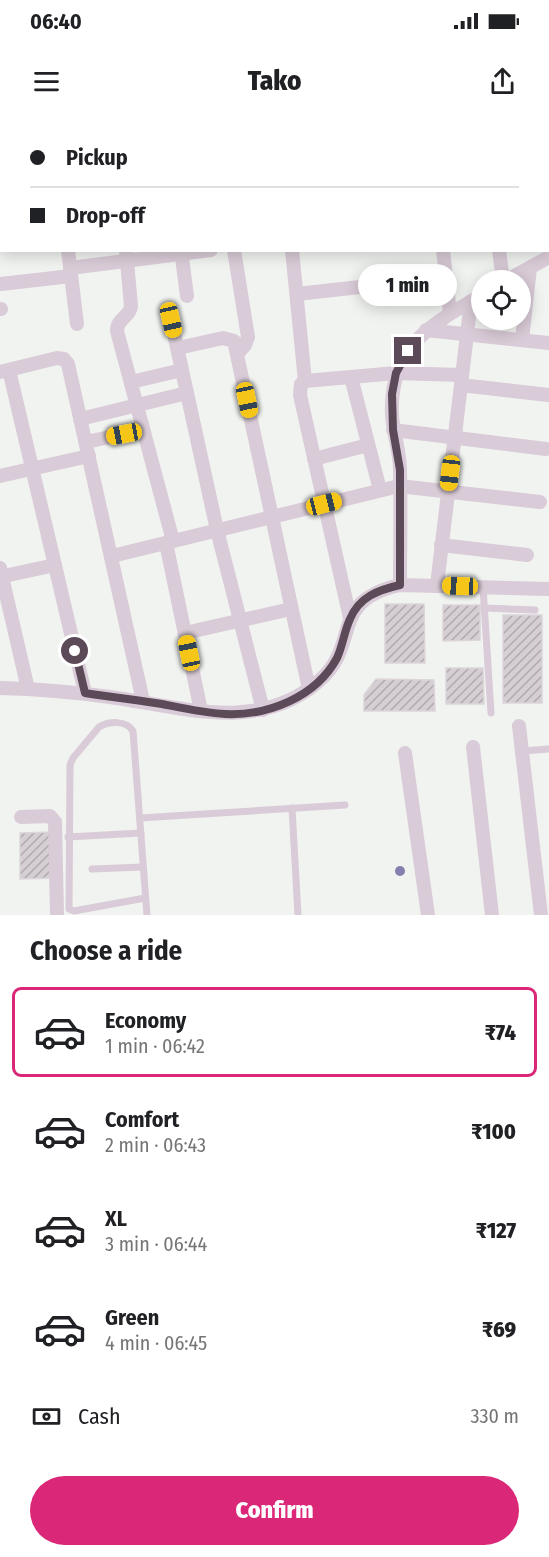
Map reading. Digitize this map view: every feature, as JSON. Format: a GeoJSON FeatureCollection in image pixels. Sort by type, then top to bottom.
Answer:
{"type":"FeatureCollection","features":[{"type":"Feature","properties":{"kind":"street"},"geometry":{"type":"LineString","coordinates":[[68,252],[77,324]]}},
{"type":"Feature","properties":{"kind":"street"},"geometry":{"type":"LineString","coordinates":[[1,284],[71,272],[126,256],[182,252],[187,296]]}},
{"type":"Feature","properties":{"kind":"street"},"geometry":{"type":"LineString","coordinates":[[234,252],[248,337],[246,345],[237,354]]}},
{"type":"Feature","properties":{"kind":"street"},"geometry":{"type":"LineString","coordinates":[[292,252],[305,381]]}},
{"type":"Feature","properties":{"kind":"street"},"geometry":{"type":"LineString","coordinates":[[443,252],[450,313]]}},
{"type":"Feature","properties":{"kind":"street"},"geometry":{"type":"LineString","coordinates":[[499,252],[503,270]]}},
{"type":"Feature","properties":{"kind":"street"},"geometry":{"type":"LineString","coordinates":[[126,256],[131,310],[119,321],[117,331],[169,542],[201,711]]}},
{"type":"Feature","properties":{"kind":"street"},"geometry":{"type":"LineString","coordinates":[[526,270],[549,257]]}},
{"type":"Feature","properties":{"kind":"street"},"geometry":{"type":"LineString","coordinates":[[522,340],[530,268]]}},
{"type":"Feature","properties":{"kind":"street"},"geometry":{"type":"LineString","coordinates":[[297,294],[387,284],[390,285],[392,295],[448,291]]}},
{"type":"Feature","properties":{"kind":"street"},"geometry":{"type":"LineString","coordinates":[[400,585],[400,470],[393,430],[392,394],[396,373],[408,351],[426,330],[471,301]]}},
{"type":"Feature","properties":{"kind":"street"},"geometry":{"type":"LineString","coordinates":[[436,585],[467,334],[471,318]]}},
{"type":"Feature","properties":{"kind":"street"},"geometry":{"type":"LineString","coordinates":[[171,320],[217,530],[263,710]]}},
{"type":"Feature","properties":{"kind":"street"},"geometry":{"type":"LineString","coordinates":[[426,330],[549,343]]}},
{"type":"Feature","properties":{"kind":"street"},"geometry":{"type":"LineString","coordinates":[[178,348],[229,338],[234,341],[309,689]]}},
{"type":"Feature","properties":{"kind":"street"},"geometry":{"type":"LineString","coordinates":[[85,693],[32,469],[4,371],[57,358],[64,359],[68,364],[143,701]]}},
{"type":"Feature","properties":{"kind":"street"},"geometry":{"type":"LineString","coordinates":[[131,382],[182,369]]}},
{"type":"Feature","properties":{"kind":"street"},"geometry":{"type":"LineString","coordinates":[[350,618],[299,388],[305,381],[396,373],[462,380],[548,394]]}},
{"type":"Feature","properties":{"kind":"street"},"geometry":{"type":"LineString","coordinates":[[351,377],[380,490]]}},
{"type":"Feature","properties":{"kind":"street"},"geometry":{"type":"LineString","coordinates":[[80,419],[187,393]]}},
{"type":"Feature","properties":{"kind":"street"},"geometry":{"type":"LineString","coordinates":[[86,442],[143,430]]}},
{"type":"Feature","properties":{"kind":"street"},"geometry":{"type":"LineString","coordinates":[[393,430],[546,449]]}},
{"type":"Feature","properties":{"kind":"street"},"geometry":{"type":"LineString","coordinates":[[314,459],[368,445]]}},
{"type":"Feature","properties":{"kind":"street"},"geometry":{"type":"LineString","coordinates":[[0,476],[89,456]]}},
{"type":"Feature","properties":{"kind":"street"},"geometry":{"type":"LineString","coordinates":[[112,556],[399,486],[540,502]]}},
{"type":"Feature","properties":{"kind":"street"},"geometry":{"type":"LineString","coordinates":[[441,545],[527,555]]}},
{"type":"Feature","properties":{"kind":"street"},"geometry":{"type":"LineString","coordinates":[[28,689],[1,574],[55,565]]}},
{"type":"Feature","properties":{"kind":"street"},"geometry":{"type":"LineString","coordinates":[[0,688],[85,693],[225,714],[263,710],[299,697],[322,679],[336,659],[350,618],[367,596],[380,589],[400,585],[549,589]]}},
{"type":"Feature","properties":{"kind":"street"},"geometry":{"type":"LineString","coordinates":[[185,633],[291,609]]}},
{"type":"Feature","properties":{"kind":"street"},"geometry":{"type":"LineString","coordinates":[[519,726],[541,915]]}},
{"type":"Feature","properties":{"kind":"street"},"geometry":{"type":"LineString","coordinates":[[473,747],[492,915]]}},
{"type":"Feature","properties":{"kind":"street"},"geometry":{"type":"LineString","coordinates":[[405,753],[428,915]]}},
{"type":"Feature","properties":{"kind":"street"},"geometry":{"type":"LineString","coordinates":[[21,817],[51,816],[55,822],[57,915]]}},
{"type":"Feature","properties":{"kind":"lane"},"geometry":{"type":"LineString","coordinates":[[483,587],[491,713]]}},
{"type":"Feature","properties":{"kind":"lane"},"geometry":{"type":"LineString","coordinates":[[484,608],[535,610]]}},
{"type":"Feature","properties":{"kind":"lane"},"geometry":{"type":"LineString","coordinates":[[145,898],[74,911],[69,909],[70,765],[99,727],[104,724],[123,723],[130,726],[133,731],[147,915]]}},
{"type":"Feature","properties":{"kind":"lane"},"geometry":{"type":"LineString","coordinates":[[522,751],[549,748]]}},
{"type":"Feature","properties":{"kind":"lane"},"geometry":{"type":"LineString","coordinates":[[140,818],[345,805]]}},
{"type":"Feature","properties":{"kind":"lane"},"geometry":{"type":"LineString","coordinates":[[292,808],[298,915]]}},
{"type":"Feature","properties":{"kind":"lane"},"geometry":{"type":"LineString","coordinates":[[68,837],[141,833]]}},
{"type":"Feature","properties":{"kind":"lane"},"geometry":{"type":"LineString","coordinates":[[92,869],[143,867]]}},
{"type":"Feature","properties":{"kind":"building"},"geometry":{"type":"Polygon","coordinates":[[[385,604],[424,604],[425,663],[385,663],[385,604]]]}},
{"type":"Feature","properties":{"kind":"building"},"geometry":{"type":"Polygon","coordinates":[[[443,605],[480,605],[480,640],[443,641],[443,605]]]}},
{"type":"Feature","properties":{"kind":"building"},"geometry":{"type":"Polygon","coordinates":[[[503,615],[542,615],[542,703],[503,703],[503,615]]]}},
{"type":"Feature","properties":{"kind":"building"},"geometry":{"type":"Polygon","coordinates":[[[446,668],[483,668],[484,704],[446,704],[446,668]]]}},
{"type":"Feature","properties":{"kind":"building"},"geometry":{"type":"Polygon","coordinates":[[[376,679],[434,680],[435,711],[364,711],[364,695],[376,679]]]}},
{"type":"Feature","properties":{"kind":"building"},"geometry":{"type":"Polygon","coordinates":[[[53,832],[53,878],[20,879],[20,833],[53,832]]]}},
{"type":"Feature","properties":{"kind":"route"},"geometry":{"type":"LineString","coordinates":[[75,651],[85,693],[225,714],[252,712],[277,706],[299,697],[322,679],[336,659],[350,618],[360,604],[367,596],[380,589],[400,585],[400,470],[393,430],[392,394],[396,373],[408,351]]}}]}
